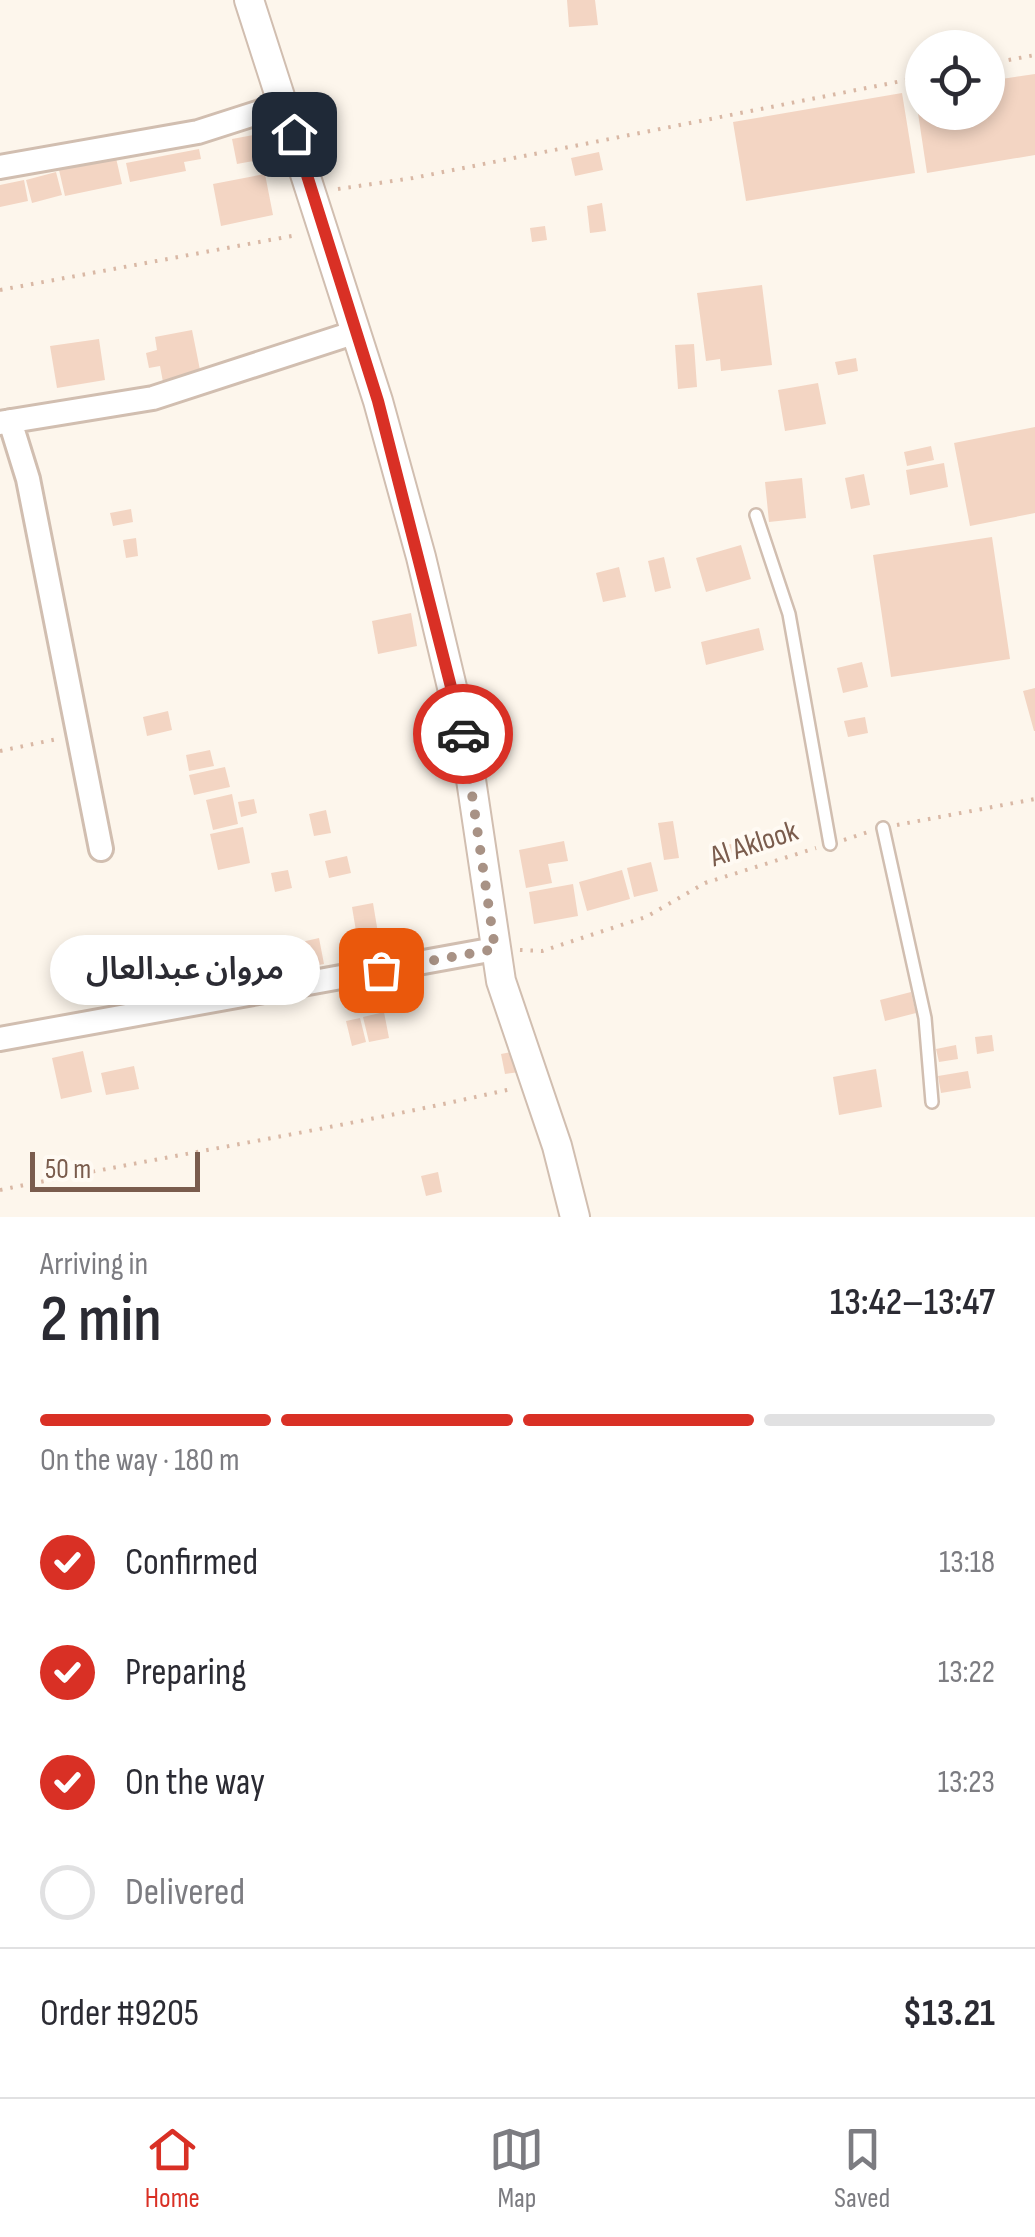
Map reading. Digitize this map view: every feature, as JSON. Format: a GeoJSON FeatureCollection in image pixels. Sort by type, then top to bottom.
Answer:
{"type":"FeatureCollection","features":[{"type":"Feature","properties":{"kind":"street"},"geometry":{"type":"LineString","coordinates":[[249,0],[378,401],[420,557],[466,746],[501,981],[575,1217]]}},
{"type":"Feature","properties":{"kind":"street"},"geometry":{"type":"LineString","coordinates":[[0,167],[198,132],[285,104]]}},
{"type":"Feature","properties":{"kind":"street"},"geometry":{"type":"LineString","coordinates":[[101,849],[28,479],[5,422],[153,398],[354,333]]}},
{"type":"Feature","properties":{"kind":"street"},"geometry":{"type":"LineString","coordinates":[[0,1038],[495,949]]}},
{"type":"Feature","properties":{"kind":"lane"},"geometry":{"type":"LineString","coordinates":[[756,516],[789,614],[830,844]]}},
{"type":"Feature","properties":{"kind":"lane"},"geometry":{"type":"LineString","coordinates":[[883,828],[925,1018],[932,1102]]}},
{"type":"Feature","properties":{"kind":"path"},"geometry":{"type":"LineString","coordinates":[[1005,61],[1035,55]]}},
{"type":"Feature","properties":{"kind":"path"},"geometry":{"type":"LineString","coordinates":[[311,192],[413,178],[905,80]]}},
{"type":"Feature","properties":{"kind":"path"},"geometry":{"type":"LineString","coordinates":[[0,290],[322,230]]}},
{"type":"Feature","properties":{"kind":"path"},"geometry":{"type":"LineString","coordinates":[[0,751],[76,735]]}},
{"type":"Feature","properties":{"kind":"path","name":"Al Aklook"},"geometry":{"type":"LineString","coordinates":[[495,949],[542,951],[646,917],[704,883],[830,844],[883,828],[1035,799]]}},
{"type":"Feature","properties":{"kind":"path"},"geometry":{"type":"LineString","coordinates":[[0,1190],[134,1162],[361,1124],[536,1083]]}},
{"type":"Feature","properties":{"kind":"building"},"geometry":{"type":"Polygon","coordinates":[[[567,0],[595,0],[598,25],[569,27],[567,0]]]}},
{"type":"Feature","properties":{"kind":"building"},"geometry":{"type":"Polygon","coordinates":[[[1035,74],[1035,155],[927,173],[921,130],[1005,130],[1005,78],[1035,74]]]}},
{"type":"Feature","properties":{"kind":"building"},"geometry":{"type":"Polygon","coordinates":[[[902,93],[915,173],[746,201],[733,122],[902,93]]]}},
{"type":"Feature","properties":{"kind":"building"},"geometry":{"type":"Polygon","coordinates":[[[269,132],[274,157],[237,164],[232,139],[269,132]]]}},
{"type":"Feature","properties":{"kind":"building"},"geometry":{"type":"Polygon","coordinates":[[[199,149],[201,159],[184,162],[186,171],[130,182],[126,163],[199,149]]]}},
{"type":"Feature","properties":{"kind":"building"},"geometry":{"type":"Polygon","coordinates":[[[599,152],[603,170],[575,176],[571,158],[599,152]]]}},
{"type":"Feature","properties":{"kind":"building"},"geometry":{"type":"Polygon","coordinates":[[[116,158],[122,184],[65,196],[59,170],[116,158]]]}},
{"type":"Feature","properties":{"kind":"building"},"geometry":{"type":"Polygon","coordinates":[[[56,172],[62,195],[32,203],[26,180],[56,172]]]}},
{"type":"Feature","properties":{"kind":"building"},"geometry":{"type":"Polygon","coordinates":[[[265,174],[273,215],[221,226],[213,184],[265,174]]]}},
{"type":"Feature","properties":{"kind":"building"},"geometry":{"type":"Polygon","coordinates":[[[24,180],[28,201],[0,207],[0,185],[24,180]]]}},
{"type":"Feature","properties":{"kind":"building"},"geometry":{"type":"Polygon","coordinates":[[[602,203],[606,231],[590,233],[587,206],[602,203]]]}},
{"type":"Feature","properties":{"kind":"building"},"geometry":{"type":"Polygon","coordinates":[[[545,226],[547,240],[532,242],[530,228],[545,226]]]}},
{"type":"Feature","properties":{"kind":"building"},"geometry":{"type":"Polygon","coordinates":[[[762,285],[772,365],[721,371],[720,359],[706,361],[697,293],[762,285]]]}},
{"type":"Feature","properties":{"kind":"building"},"geometry":{"type":"Polygon","coordinates":[[[192,330],[201,375],[163,382],[160,366],[149,368],[146,353],[157,350],[155,337],[192,330]]]}},
{"type":"Feature","properties":{"kind":"building"},"geometry":{"type":"Polygon","coordinates":[[[99,339],[105,380],[57,388],[50,346],[99,339]]]}},
{"type":"Feature","properties":{"kind":"building"},"geometry":{"type":"Polygon","coordinates":[[[694,344],[697,387],[678,389],[675,345],[694,344]]]}},
{"type":"Feature","properties":{"kind":"building"},"geometry":{"type":"Polygon","coordinates":[[[856,358],[858,371],[838,375],[835,362],[856,358]]]}},
{"type":"Feature","properties":{"kind":"building"},"geometry":{"type":"Polygon","coordinates":[[[818,383],[826,424],[785,431],[778,390],[818,383]]]}},
{"type":"Feature","properties":{"kind":"building"},"geometry":{"type":"Polygon","coordinates":[[[1035,427],[1035,513],[970,526],[954,443],[1035,427]]]}},
{"type":"Feature","properties":{"kind":"building"},"geometry":{"type":"Polygon","coordinates":[[[931,446],[934,460],[907,466],[904,452],[931,446]]]}},
{"type":"Feature","properties":{"kind":"building"},"geometry":{"type":"Polygon","coordinates":[[[944,463],[948,487],[910,495],[906,470],[944,463]]]}},
{"type":"Feature","properties":{"kind":"building"},"geometry":{"type":"Polygon","coordinates":[[[864,474],[870,505],[851,509],[845,478],[864,474]]]}},
{"type":"Feature","properties":{"kind":"building"},"geometry":{"type":"Polygon","coordinates":[[[802,478],[806,518],[769,522],[765,482],[802,478]]]}},
{"type":"Feature","properties":{"kind":"building"},"geometry":{"type":"Polygon","coordinates":[[[131,509],[133,522],[113,526],[110,513],[131,509]]]}},
{"type":"Feature","properties":{"kind":"building"},"geometry":{"type":"Polygon","coordinates":[[[992,537],[1010,659],[891,677],[873,555],[992,537]]]}},
{"type":"Feature","properties":{"kind":"building"},"geometry":{"type":"Polygon","coordinates":[[[136,538],[138,556],[126,558],[123,540],[136,538]]]}},
{"type":"Feature","properties":{"kind":"building"},"geometry":{"type":"Polygon","coordinates":[[[741,545],[751,579],[706,592],[696,558],[741,545]]]}},
{"type":"Feature","properties":{"kind":"building"},"geometry":{"type":"Polygon","coordinates":[[[664,557],[671,588],[655,592],[648,561],[664,557]]]}},
{"type":"Feature","properties":{"kind":"building"},"geometry":{"type":"Polygon","coordinates":[[[619,567],[626,597],[603,602],[596,573],[619,567]]]}},
{"type":"Feature","properties":{"kind":"building"},"geometry":{"type":"Polygon","coordinates":[[[411,613],[417,646],[378,654],[372,621],[411,613]]]}},
{"type":"Feature","properties":{"kind":"building"},"geometry":{"type":"Polygon","coordinates":[[[759,628],[764,650],[706,665],[701,642],[759,628]]]}},
{"type":"Feature","properties":{"kind":"building"},"geometry":{"type":"Polygon","coordinates":[[[862,662],[868,687],[843,693],[837,668],[862,662]]]}},
{"type":"Feature","properties":{"kind":"building"},"geometry":{"type":"Polygon","coordinates":[[[1035,688],[1035,731],[1034,731],[1023,691],[1035,688]]]}},
{"type":"Feature","properties":{"kind":"building"},"geometry":{"type":"Polygon","coordinates":[[[168,711],[172,730],[147,736],[143,717],[168,711]]]}},
{"type":"Feature","properties":{"kind":"building"},"geometry":{"type":"Polygon","coordinates":[[[865,717],[868,733],[848,737],[844,721],[865,717]]]}},
{"type":"Feature","properties":{"kind":"building"},"geometry":{"type":"Polygon","coordinates":[[[210,750],[214,766],[189,771],[186,755],[210,750]]]}},
{"type":"Feature","properties":{"kind":"building"},"geometry":{"type":"Polygon","coordinates":[[[225,767],[230,787],[194,795],[189,775],[225,767]]]}},
{"type":"Feature","properties":{"kind":"building"},"geometry":{"type":"Polygon","coordinates":[[[232,794],[238,824],[213,830],[206,800],[232,794]]]}},
{"type":"Feature","properties":{"kind":"building"},"geometry":{"type":"Polygon","coordinates":[[[254,799],[257,813],[241,817],[238,802],[254,799]]]}},
{"type":"Feature","properties":{"kind":"building"},"geometry":{"type":"Polygon","coordinates":[[[326,810],[331,833],[314,836],[309,814],[326,810]]]}},
{"type":"Feature","properties":{"kind":"building"},"geometry":{"type":"Polygon","coordinates":[[[673,821],[679,858],[664,860],[658,823],[673,821]]]}},
{"type":"Feature","properties":{"kind":"building"},"geometry":{"type":"Polygon","coordinates":[[[243,827],[250,863],[218,870],[210,834],[243,827]]]}},
{"type":"Feature","properties":{"kind":"building"},"geometry":{"type":"Polygon","coordinates":[[[564,841],[568,861],[548,864],[552,883],[526,888],[519,850],[564,841]]]}},
{"type":"Feature","properties":{"kind":"building"},"geometry":{"type":"Polygon","coordinates":[[[737,843],[740,859],[718,862],[716,847],[737,843]]]}},
{"type":"Feature","properties":{"kind":"building"},"geometry":{"type":"Polygon","coordinates":[[[347,856],[351,873],[329,878],[325,861],[347,856]]]}},
{"type":"Feature","properties":{"kind":"building"},"geometry":{"type":"Polygon","coordinates":[[[651,862],[658,891],[634,897],[627,868],[651,862]]]}},
{"type":"Feature","properties":{"kind":"building"},"geometry":{"type":"Polygon","coordinates":[[[288,870],[292,888],[275,892],[271,873],[288,870]]]}},
{"type":"Feature","properties":{"kind":"building"},"geometry":{"type":"Polygon","coordinates":[[[622,870],[630,899],[587,911],[579,882],[622,870]]]}},
{"type":"Feature","properties":{"kind":"building"},"geometry":{"type":"Polygon","coordinates":[[[573,884],[578,916],[534,924],[529,892],[573,884]]]}},
{"type":"Feature","properties":{"kind":"building"},"geometry":{"type":"Polygon","coordinates":[[[373,903],[378,933],[357,937],[352,907],[373,903]]]}},
{"type":"Feature","properties":{"kind":"building"},"geometry":{"type":"Polygon","coordinates":[[[319,938],[324,964],[294,970],[288,945],[319,938]]]}},
{"type":"Feature","properties":{"kind":"building"},"geometry":{"type":"Polygon","coordinates":[[[911,992],[916,1013],[885,1021],[880,1000],[911,992]]]}},
{"type":"Feature","properties":{"kind":"building"},"geometry":{"type":"Polygon","coordinates":[[[384,1012],[389,1038],[369,1042],[363,1017],[384,1012]]]}},
{"type":"Feature","properties":{"kind":"building"},"geometry":{"type":"Polygon","coordinates":[[[360,1018],[366,1042],[352,1046],[346,1021],[360,1018]]]}},
{"type":"Feature","properties":{"kind":"building"},"geometry":{"type":"Polygon","coordinates":[[[992,1035],[994,1051],[977,1054],[975,1037],[992,1035]]]}},
{"type":"Feature","properties":{"kind":"building"},"geometry":{"type":"Polygon","coordinates":[[[956,1045],[958,1059],[939,1062],[936,1049],[956,1045]]]}},
{"type":"Feature","properties":{"kind":"building"},"geometry":{"type":"Polygon","coordinates":[[[83,1051],[92,1092],[61,1099],[52,1058],[83,1051]]]}},
{"type":"Feature","properties":{"kind":"building"},"geometry":{"type":"Polygon","coordinates":[[[516,1051],[520,1072],[505,1074],[501,1054],[516,1051]]]}},
{"type":"Feature","properties":{"kind":"building"},"geometry":{"type":"Polygon","coordinates":[[[134,1066],[139,1089],[106,1095],[101,1073],[134,1066]]]}},
{"type":"Feature","properties":{"kind":"building"},"geometry":{"type":"Polygon","coordinates":[[[876,1069],[882,1107],[839,1115],[833,1077],[876,1069]]]}},
{"type":"Feature","properties":{"kind":"building"},"geometry":{"type":"Polygon","coordinates":[[[968,1071],[971,1088],[941,1093],[938,1076],[968,1071]]]}},
{"type":"Feature","properties":{"kind":"building"},"geometry":{"type":"Polygon","coordinates":[[[438,1172],[442,1192],[426,1196],[421,1176],[438,1172]]]}},
{"type":"Feature","properties":{"kind":"way so far"},"geometry":{"type":"LineString","coordinates":[[381,970],[495,949],[463,734]]}},
{"type":"Feature","properties":{"kind":"place","name":"مروان عبدالعال"},"geometry":{"type":"Point","coordinates":[381,970]}},
{"type":"Feature","properties":{"kind":"route"},"geometry":{"type":"LineString","coordinates":[[294,134],[378,401],[463,734]]}}]}
